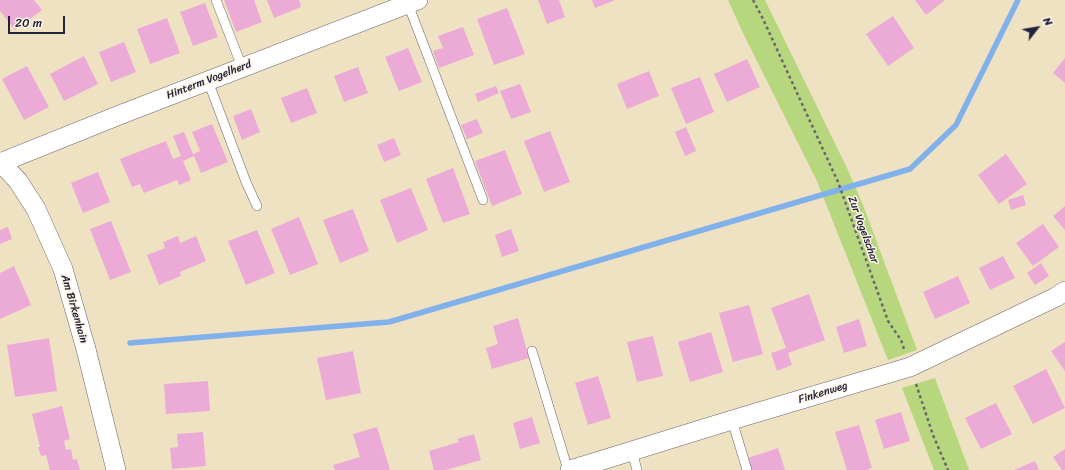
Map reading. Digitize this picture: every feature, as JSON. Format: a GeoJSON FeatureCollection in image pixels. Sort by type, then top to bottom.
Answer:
{"type":"FeatureCollection","features":[{"type":"Feature","properties":{"kind":"street","name":"Hinterm Vogelherd"},"geometry":{"type":"LineString","coordinates":[[0,163],[208,80],[413,2]]}},
{"type":"Feature","properties":{"kind":"street","name":"Am Birkenhain"},"geometry":{"type":"LineString","coordinates":[[0,163],[18,181],[36,209],[63,268],[86,349],[116,470]]}},
{"type":"Feature","properties":{"kind":"street","name":"Finkenweg"},"geometry":{"type":"LineString","coordinates":[[569,470],[910,367],[1056,297],[1065,291]]}},
{"type":"Feature","properties":{"kind":"lane"},"geometry":{"type":"LineString","coordinates":[[216,0],[242,67]]}},
{"type":"Feature","properties":{"kind":"lane"},"geometry":{"type":"LineString","coordinates":[[413,2],[483,200]]}},
{"type":"Feature","properties":{"kind":"lane"},"geometry":{"type":"LineString","coordinates":[[208,80],[257,206]]}},
{"type":"Feature","properties":{"kind":"lane"},"geometry":{"type":"LineString","coordinates":[[532,351],[569,470]]}},
{"type":"Feature","properties":{"kind":"lane"},"geometry":{"type":"LineString","coordinates":[[732,420],[747,470]]}},
{"type":"Feature","properties":{"kind":"lane"},"geometry":{"type":"LineString","coordinates":[[632,451],[636,470]]}},
{"type":"Feature","properties":{"kind":"path","name":"Zur Vogelschar"},"geometry":{"type":"LineString","coordinates":[[753,0],[838,182],[888,321],[901,340],[933,435],[948,470]]}},
{"type":"Feature","properties":{"kind":"green space"},"geometry":{"type":"Polygon","coordinates":[[[728,0],[765,0],[847,168],[863,205],[917,350],[888,360],[816,179],[728,0]]]}},
{"type":"Feature","properties":{"kind":"green space"},"geometry":{"type":"Polygon","coordinates":[[[935,378],[969,470],[934,470],[902,388],[935,378]]]}},
{"type":"Feature","properties":{"kind":"building"},"geometry":{"type":"Polygon","coordinates":[[[0,0],[34,0],[42,10],[15,30],[0,11],[0,0]]]}},
{"type":"Feature","properties":{"kind":"building"},"geometry":{"type":"Polygon","coordinates":[[[224,0],[254,0],[262,22],[236,32],[224,0]]]}},
{"type":"Feature","properties":{"kind":"building"},"geometry":{"type":"Polygon","coordinates":[[[267,0],[299,0],[301,7],[274,18],[267,0]]]}},
{"type":"Feature","properties":{"kind":"building"},"geometry":{"type":"Polygon","coordinates":[[[538,0],[559,0],[565,17],[547,24],[538,0]]]}},
{"type":"Feature","properties":{"kind":"building"},"geometry":{"type":"Polygon","coordinates":[[[592,0],[615,0],[595,8],[592,0]]]}},
{"type":"Feature","properties":{"kind":"building"},"geometry":{"type":"Polygon","coordinates":[[[915,0],[945,0],[926,15],[915,0]]]}},
{"type":"Feature","properties":{"kind":"building"},"geometry":{"type":"Polygon","coordinates":[[[205,3],[218,37],[193,46],[180,12],[205,3]]]}},
{"type":"Feature","properties":{"kind":"building"},"geometry":{"type":"Polygon","coordinates":[[[507,8],[525,54],[494,65],[477,19],[507,8]]]}},
{"type":"Feature","properties":{"kind":"building"},"geometry":{"type":"Polygon","coordinates":[[[893,16],[914,48],[888,66],[866,34],[893,16]]]}},
{"type":"Feature","properties":{"kind":"building"},"geometry":{"type":"Polygon","coordinates":[[[167,18],[180,53],[150,64],[137,29],[167,18]]]}},
{"type":"Feature","properties":{"kind":"building"},"geometry":{"type":"Polygon","coordinates":[[[463,27],[474,55],[439,68],[433,51],[443,48],[438,36],[463,27]]]}},
{"type":"Feature","properties":{"kind":"building"},"geometry":{"type":"Polygon","coordinates":[[[124,42],[136,72],[111,82],[99,52],[124,42]]]}},
{"type":"Feature","properties":{"kind":"building"},"geometry":{"type":"Polygon","coordinates":[[[408,48],[422,82],[399,91],[385,57],[408,48]]]}},
{"type":"Feature","properties":{"kind":"building"},"geometry":{"type":"Polygon","coordinates":[[[84,56],[98,84],[64,101],[50,74],[84,56]]]}},
{"type":"Feature","properties":{"kind":"building"},"geometry":{"type":"Polygon","coordinates":[[[1065,58],[1065,83],[1053,73],[1065,58]]]}},
{"type":"Feature","properties":{"kind":"building"},"geometry":{"type":"Polygon","coordinates":[[[747,59],[760,87],[727,102],[714,74],[747,59]]]}},
{"type":"Feature","properties":{"kind":"building"},"geometry":{"type":"Polygon","coordinates":[[[27,66],[49,107],[24,120],[2,79],[27,66]]]}},
{"type":"Feature","properties":{"kind":"building"},"geometry":{"type":"Polygon","coordinates":[[[358,67],[368,93],[344,102],[334,76],[358,67]]]}},
{"type":"Feature","properties":{"kind":"building"},"geometry":{"type":"Polygon","coordinates":[[[649,71],[659,96],[627,109],[617,84],[649,71]]]}},
{"type":"Feature","properties":{"kind":"building"},"geometry":{"type":"Polygon","coordinates":[[[700,77],[714,112],[686,124],[671,88],[700,77]]]}},
{"type":"Feature","properties":{"kind":"building"},"geometry":{"type":"Polygon","coordinates":[[[520,84],[531,112],[511,119],[500,91],[520,84]]]}},
{"type":"Feature","properties":{"kind":"building"},"geometry":{"type":"Polygon","coordinates":[[[496,86],[499,93],[478,102],[475,94],[496,86]]]}},
{"type":"Feature","properties":{"kind":"building"},"geometry":{"type":"Polygon","coordinates":[[[307,88],[317,113],[291,123],[281,98],[307,88]]]}},
{"type":"Feature","properties":{"kind":"building"},"geometry":{"type":"Polygon","coordinates":[[[251,109],[260,132],[242,140],[233,116],[251,109]]]}},
{"type":"Feature","properties":{"kind":"building"},"geometry":{"type":"Polygon","coordinates":[[[477,119],[483,133],[467,139],[461,125],[477,119]]]}},
{"type":"Feature","properties":{"kind":"building"},"geometry":{"type":"Polygon","coordinates":[[[212,124],[228,162],[201,173],[194,156],[183,161],[191,180],[179,185],[177,180],[144,193],[140,184],[132,187],[120,159],[166,141],[173,159],[181,156],[173,136],[184,132],[193,154],[200,151],[192,132],[212,124]]]}},
{"type":"Feature","properties":{"kind":"building"},"geometry":{"type":"Polygon","coordinates":[[[686,127],[696,151],[685,156],[675,132],[686,127]]]}},
{"type":"Feature","properties":{"kind":"building"},"geometry":{"type":"Polygon","coordinates":[[[550,131],[570,182],[544,192],[524,141],[550,131]]]}},
{"type":"Feature","properties":{"kind":"building"},"geometry":{"type":"Polygon","coordinates":[[[394,138],[401,155],[384,162],[377,145],[394,138]]]}},
{"type":"Feature","properties":{"kind":"building"},"geometry":{"type":"Polygon","coordinates":[[[505,150],[522,194],[492,206],[475,161],[505,150]]]}},
{"type":"Feature","properties":{"kind":"building"},"geometry":{"type":"Polygon","coordinates":[[[1006,154],[1027,184],[999,204],[978,175],[1006,154]]]}},
{"type":"Feature","properties":{"kind":"building"},"geometry":{"type":"Polygon","coordinates":[[[453,168],[470,214],[443,223],[426,179],[453,168]]]}},
{"type":"Feature","properties":{"kind":"building"},"geometry":{"type":"Polygon","coordinates":[[[98,172],[110,202],[83,213],[71,183],[98,172]]]}},
{"type":"Feature","properties":{"kind":"building"},"geometry":{"type":"Polygon","coordinates":[[[411,188],[428,230],[397,243],[380,200],[411,188]]]}},
{"type":"Feature","properties":{"kind":"building"},"geometry":{"type":"Polygon","coordinates":[[[1023,195],[1026,205],[1011,210],[1008,200],[1023,195]]]}},
{"type":"Feature","properties":{"kind":"building"},"geometry":{"type":"Polygon","coordinates":[[[1065,206],[1065,230],[1053,216],[1065,206]]]}},
{"type":"Feature","properties":{"kind":"building"},"geometry":{"type":"Polygon","coordinates":[[[353,209],[369,251],[340,263],[323,220],[353,209]]]}},
{"type":"Feature","properties":{"kind":"building"},"geometry":{"type":"Polygon","coordinates":[[[299,217],[318,264],[290,275],[271,229],[299,217]]]}},
{"type":"Feature","properties":{"kind":"building"},"geometry":{"type":"Polygon","coordinates":[[[111,221],[131,272],[110,280],[90,229],[111,221]]]}},
{"type":"Feature","properties":{"kind":"building"},"geometry":{"type":"Polygon","coordinates":[[[1043,224],[1059,247],[1033,266],[1016,243],[1043,224]]]}},
{"type":"Feature","properties":{"kind":"building"},"geometry":{"type":"Polygon","coordinates":[[[8,227],[12,239],[0,244],[0,230],[8,227]]]}},
{"type":"Feature","properties":{"kind":"building"},"geometry":{"type":"Polygon","coordinates":[[[511,229],[519,251],[502,257],[495,235],[511,229]]]}},
{"type":"Feature","properties":{"kind":"building"},"geometry":{"type":"Polygon","coordinates":[[[257,230],[275,273],[246,285],[228,241],[257,230]]]}},
{"type":"Feature","properties":{"kind":"building"},"geometry":{"type":"Polygon","coordinates":[[[178,236],[180,243],[196,236],[206,261],[180,272],[181,276],[159,285],[147,255],[165,248],[163,242],[178,236]]]}},
{"type":"Feature","properties":{"kind":"building"},"geometry":{"type":"Polygon","coordinates":[[[1003,256],[1015,278],[990,290],[979,268],[1003,256]]]}},
{"type":"Feature","properties":{"kind":"building"},"geometry":{"type":"Polygon","coordinates":[[[1041,263],[1049,276],[1035,285],[1027,273],[1041,263]]]}},
{"type":"Feature","properties":{"kind":"building"},"geometry":{"type":"Polygon","coordinates":[[[14,266],[31,305],[0,319],[0,273],[14,266]]]}},
{"type":"Feature","properties":{"kind":"building"},"geometry":{"type":"Polygon","coordinates":[[[958,276],[970,303],[935,319],[923,292],[958,276]]]}},
{"type":"Feature","properties":{"kind":"building"},"geometry":{"type":"Polygon","coordinates":[[[809,294],[825,340],[788,353],[792,365],[777,371],[771,353],[786,348],[771,308],[809,294]]]}},
{"type":"Feature","properties":{"kind":"building"},"geometry":{"type":"Polygon","coordinates":[[[749,305],[763,354],[733,362],[719,313],[749,305]]]}},
{"type":"Feature","properties":{"kind":"building"},"geometry":{"type":"Polygon","coordinates":[[[518,318],[529,358],[492,369],[486,348],[498,344],[493,326],[518,318]]]}},
{"type":"Feature","properties":{"kind":"building"},"geometry":{"type":"Polygon","coordinates":[[[859,319],[867,346],[844,353],[836,327],[859,319]]]}},
{"type":"Feature","properties":{"kind":"building"},"geometry":{"type":"Polygon","coordinates":[[[711,332],[723,372],[690,382],[678,342],[711,332]]]}},
{"type":"Feature","properties":{"kind":"building"},"geometry":{"type":"Polygon","coordinates":[[[653,336],[663,376],[637,382],[627,342],[653,336]]]}},
{"type":"Feature","properties":{"kind":"building"},"geometry":{"type":"Polygon","coordinates":[[[49,338],[57,391],[15,397],[7,345],[49,338]]]}},
{"type":"Feature","properties":{"kind":"building"},"geometry":{"type":"Polygon","coordinates":[[[1065,342],[1065,371],[1051,351],[1065,342]]]}},
{"type":"Feature","properties":{"kind":"building"},"geometry":{"type":"Polygon","coordinates":[[[353,351],[361,393],[326,400],[317,358],[353,351]]]}},
{"type":"Feature","properties":{"kind":"building"},"geometry":{"type":"Polygon","coordinates":[[[1046,369],[1065,408],[1033,424],[1013,386],[1046,369]]]}},
{"type":"Feature","properties":{"kind":"building"},"geometry":{"type":"Polygon","coordinates":[[[598,376],[611,418],[588,425],[575,383],[598,376]]]}},
{"type":"Feature","properties":{"kind":"building"},"geometry":{"type":"Polygon","coordinates":[[[208,381],[210,411],[166,414],[164,384],[208,381]]]}},
{"type":"Feature","properties":{"kind":"building"},"geometry":{"type":"Polygon","coordinates":[[[996,403],[1012,434],[981,449],[965,418],[996,403]]]}},
{"type":"Feature","properties":{"kind":"building"},"geometry":{"type":"Polygon","coordinates":[[[62,406],[70,439],[64,441],[66,450],[71,449],[73,460],[77,459],[80,470],[50,470],[46,455],[41,456],[38,447],[40,447],[32,414],[62,406]]]}},
{"type":"Feature","properties":{"kind":"building"},"geometry":{"type":"Polygon","coordinates":[[[901,412],[910,441],[884,449],[875,420],[901,412]]]}},
{"type":"Feature","properties":{"kind":"building"},"geometry":{"type":"Polygon","coordinates":[[[532,417],[540,443],[520,449],[513,423],[532,417]]]}},
{"type":"Feature","properties":{"kind":"building"},"geometry":{"type":"Polygon","coordinates":[[[859,425],[872,468],[867,470],[847,470],[835,432],[859,425]]]}},
{"type":"Feature","properties":{"kind":"building"},"geometry":{"type":"Polygon","coordinates":[[[377,427],[390,470],[335,470],[333,465],[360,457],[353,434],[377,427]]]}},
{"type":"Feature","properties":{"kind":"building"},"geometry":{"type":"Polygon","coordinates":[[[203,432],[206,466],[172,469],[170,448],[178,447],[177,434],[203,432]]]}},
{"type":"Feature","properties":{"kind":"building"},"geometry":{"type":"Polygon","coordinates":[[[474,434],[481,460],[446,470],[434,470],[429,451],[459,442],[457,439],[474,434]]]}},
{"type":"Feature","properties":{"kind":"building"},"geometry":{"type":"Polygon","coordinates":[[[778,448],[785,470],[752,470],[748,458],[778,448]]]}},
{"type":"Feature","properties":{"kind":"building"},"geometry":{"type":"Polygon","coordinates":[[[1065,449],[1065,470],[1062,470],[1053,457],[1065,449]]]}},
{"type":"Feature","properties":{"kind":"building"},"geometry":{"type":"Polygon","coordinates":[[[1035,461],[1039,470],[1014,470],[1035,461]]]}},
{"type":"Feature","properties":{"kind":"waterway"},"geometry":{"type":"LineString","coordinates":[[130,343],[389,322],[910,169],[956,125],[1018,0]]}}]}
